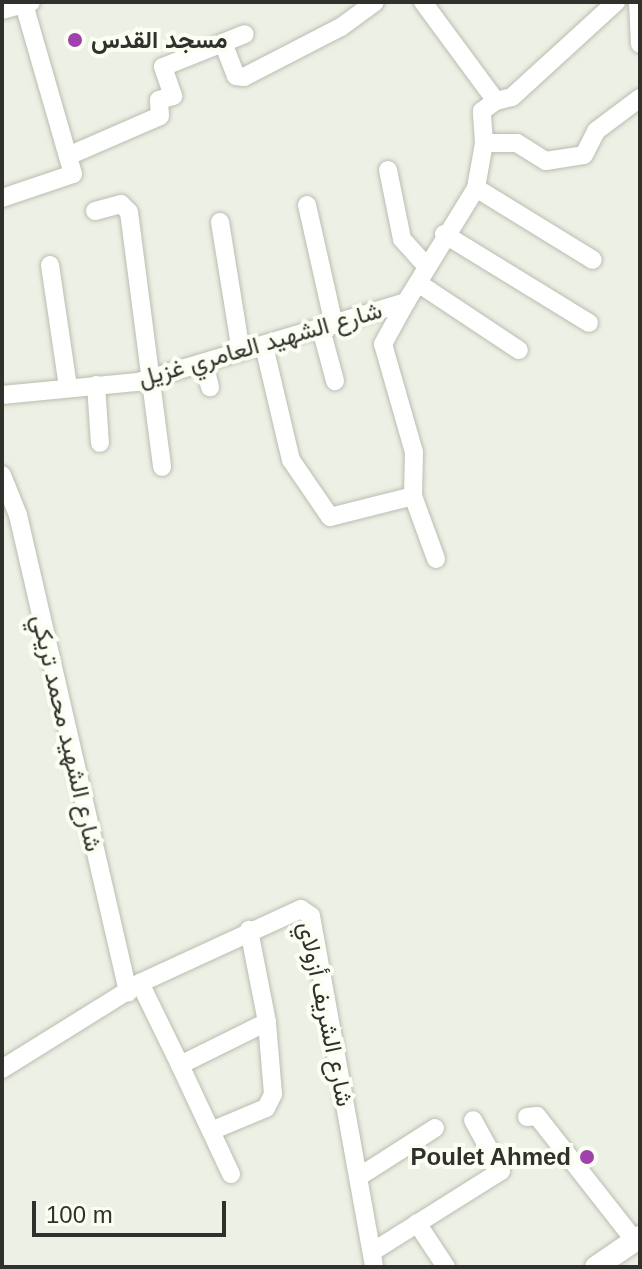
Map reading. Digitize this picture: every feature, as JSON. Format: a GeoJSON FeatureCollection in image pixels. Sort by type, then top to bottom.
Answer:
{"type":"FeatureCollection","features":[{"type":"Feature","properties":{"kind":"main road"},"geometry":{"type":"LineString","coordinates":[[596,1267],[638,1239]]}},
{"type":"Feature","properties":{"kind":"street"},"geometry":{"type":"LineString","coordinates":[[224,45],[236,76],[244,77],[341,27],[375,2]]}},
{"type":"Feature","properties":{"kind":"street"},"geometry":{"type":"LineString","coordinates":[[423,2],[496,101],[512,97],[616,2]]}},
{"type":"Feature","properties":{"kind":"street"},"geometry":{"type":"LineString","coordinates":[[638,2],[640,44]]}},
{"type":"Feature","properties":{"kind":"street"},"geometry":{"type":"LineString","coordinates":[[2,10],[27,3],[73,174],[2,198]]}},
{"type":"Feature","properties":{"kind":"street"},"geometry":{"type":"LineString","coordinates":[[68,156],[160,116],[159,100],[173,96],[163,67],[245,34]]}},
{"type":"Feature","properties":{"kind":"street"},"geometry":{"type":"LineString","coordinates":[[484,143],[517,143],[546,161],[584,155],[596,131],[640,98]]}},
{"type":"Feature","properties":{"kind":"street","name":"شارع الشهيد العامري غزيل"},"geometry":{"type":"LineString","coordinates":[[2,395],[154,376],[406,302],[444,234],[476,188],[484,143],[482,111],[496,101]]}},
{"type":"Feature","properties":{"kind":"street"},"geometry":{"type":"LineString","coordinates":[[388,170],[402,239],[422,275],[519,350]]}},
{"type":"Feature","properties":{"kind":"street"},"geometry":{"type":"LineString","coordinates":[[476,188],[593,260]]}},
{"type":"Feature","properties":{"kind":"street"},"geometry":{"type":"LineString","coordinates":[[95,211],[121,204],[129,212],[154,376],[162,467]]}},
{"type":"Feature","properties":{"kind":"street"},"geometry":{"type":"LineString","coordinates":[[307,205],[335,381]]}},
{"type":"Feature","properties":{"kind":"street"},"geometry":{"type":"LineString","coordinates":[[220,222],[241,351]]}},
{"type":"Feature","properties":{"kind":"street"},"geometry":{"type":"LineString","coordinates":[[444,234],[589,323]]}},
{"type":"Feature","properties":{"kind":"street"},"geometry":{"type":"LineString","coordinates":[[50,265],[68,387]]}},
{"type":"Feature","properties":{"kind":"street"},"geometry":{"type":"LineString","coordinates":[[406,302],[383,344],[414,452],[413,496],[436,559]]}},
{"type":"Feature","properties":{"kind":"street"},"geometry":{"type":"LineString","coordinates":[[264,346],[291,460],[330,517],[413,496]]}},
{"type":"Feature","properties":{"kind":"street"},"geometry":{"type":"LineString","coordinates":[[204,363],[210,387]]}},
{"type":"Feature","properties":{"kind":"street"},"geometry":{"type":"LineString","coordinates":[[96,385],[100,443]]}},
{"type":"Feature","properties":{"kind":"street","name":"شارع الشهيد محمد تريكي"},"geometry":{"type":"LineString","coordinates":[[2,475],[10,518],[134,988],[180,1065],[231,1174]]}},
{"type":"Feature","properties":{"kind":"street","name":"شارع الشريف أزولاي"},"geometry":{"type":"LineString","coordinates":[[2,1069],[134,988],[249,930],[301,909],[311,916],[373,1260]]}},
{"type":"Feature","properties":{"kind":"street"},"geometry":{"type":"LineString","coordinates":[[211,1131],[266,1108],[273,1094],[267,1022],[249,930]]}},
{"type":"Feature","properties":{"kind":"street"},"geometry":{"type":"LineString","coordinates":[[180,1065],[267,1022]]}},
{"type":"Feature","properties":{"kind":"street"},"geometry":{"type":"LineString","coordinates":[[527,1117],[537,1116],[638,1239]]}},
{"type":"Feature","properties":{"kind":"street"},"geometry":{"type":"LineString","coordinates":[[373,1260],[417,1223],[501,1171],[473,1120]]}},
{"type":"Feature","properties":{"kind":"street"},"geometry":{"type":"LineString","coordinates":[[360,1176],[435,1128]]}},
{"type":"Feature","properties":{"kind":"street"},"geometry":{"type":"LineString","coordinates":[[417,1223],[446,1267]]}},
{"type":"Feature","properties":{"kind":"place","name":"مسجد القدس"},"geometry":{"type":"Point","coordinates":[75,40]}},
{"type":"Feature","properties":{"kind":"place","name":"Poulet Ahmed"},"geometry":{"type":"Point","coordinates":[587,1157]}}]}
